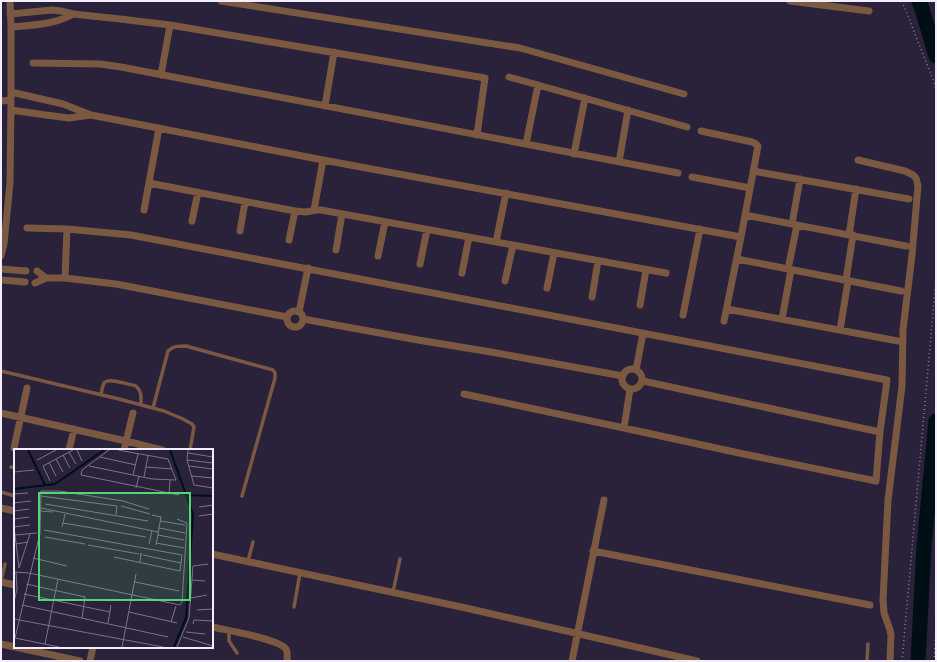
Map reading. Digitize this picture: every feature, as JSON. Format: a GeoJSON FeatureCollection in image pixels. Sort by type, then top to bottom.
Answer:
{"type":"FeatureCollection","features":[{"type":"Feature","properties":{"kind":"street"},"geometry":{"type":"LineString","coordinates":[[1,2],[8,1],[10,14],[12,100],[10,183],[4,207],[4,244],[1,256]]}},
{"type":"Feature","properties":{"kind":"street"},"geometry":{"type":"LineString","coordinates":[[221,1],[520,48],[684,94]]}},
{"type":"Feature","properties":{"kind":"street"},"geometry":{"type":"LineString","coordinates":[[790,1],[869,11]]}},
{"type":"Feature","properties":{"kind":"street"},"geometry":{"type":"LineString","coordinates":[[10,14],[52,10],[73,14],[170,25],[485,78],[477,135]]}},
{"type":"Feature","properties":{"kind":"street"},"geometry":{"type":"LineString","coordinates":[[11,27],[57,21],[73,14]]}},
{"type":"Feature","properties":{"kind":"street"},"geometry":{"type":"LineString","coordinates":[[161,75],[170,25]]}},
{"type":"Feature","properties":{"kind":"street"},"geometry":{"type":"LineString","coordinates":[[325,106],[334,52]]}},
{"type":"Feature","properties":{"kind":"street"},"geometry":{"type":"LineString","coordinates":[[33,63],[100,64],[678,173]]}},
{"type":"Feature","properties":{"kind":"street"},"geometry":{"type":"LineString","coordinates":[[509,78],[687,127]]}},
{"type":"Feature","properties":{"kind":"street"},"geometry":{"type":"LineString","coordinates":[[526,144],[538,85]]}},
{"type":"Feature","properties":{"kind":"street"},"geometry":{"type":"LineString","coordinates":[[11,92],[63,104],[91,115],[323,160],[741,237]]}},
{"type":"Feature","properties":{"kind":"street"},"geometry":{"type":"LineString","coordinates":[[574,154],[585,98]]}},
{"type":"Feature","properties":{"kind":"street"},"geometry":{"type":"LineString","coordinates":[[1,101],[12,100]]}},
{"type":"Feature","properties":{"kind":"street"},"geometry":{"type":"LineString","coordinates":[[11,110],[69,118],[91,115]]}},
{"type":"Feature","properties":{"kind":"street"},"geometry":{"type":"LineString","coordinates":[[619,162],[628,110]]}},
{"type":"Feature","properties":{"kind":"street"},"geometry":{"type":"LineString","coordinates":[[144,210],[159,128]]}},
{"type":"Feature","properties":{"kind":"street"},"geometry":{"type":"LineString","coordinates":[[701,131],[752,142],[758,146],[724,321]]}},
{"type":"Feature","properties":{"kind":"street"},"geometry":{"type":"LineString","coordinates":[[314,210],[323,160]]}},
{"type":"Feature","properties":{"kind":"street"},"geometry":{"type":"LineString","coordinates":[[858,160],[909,173],[916,178],[918,186],[903,330],[902,386],[888,507],[883,600],[884,613],[892,635],[890,661]]}},
{"type":"Feature","properties":{"kind":"street"},"geometry":{"type":"LineString","coordinates":[[753,171],[909,199]]}},
{"type":"Feature","properties":{"kind":"street"},"geometry":{"type":"LineString","coordinates":[[692,177],[750,188]]}},
{"type":"Feature","properties":{"kind":"street"},"geometry":{"type":"LineString","coordinates":[[782,319],[800,179]]}},
{"type":"Feature","properties":{"kind":"street"},"geometry":{"type":"LineString","coordinates":[[149,183],[295,211],[306,212],[321,210],[666,273]]}},
{"type":"Feature","properties":{"kind":"street"},"geometry":{"type":"LineString","coordinates":[[840,330],[847,280],[856,189]]}},
{"type":"Feature","properties":{"kind":"street"},"geometry":{"type":"LineString","coordinates":[[192,221],[198,192]]}},
{"type":"Feature","properties":{"kind":"street"},"geometry":{"type":"LineString","coordinates":[[496,242],[506,193]]}},
{"type":"Feature","properties":{"kind":"street"},"geometry":{"type":"LineString","coordinates":[[240,231],[245,202]]}},
{"type":"Feature","properties":{"kind":"street"},"geometry":{"type":"LineString","coordinates":[[289,240],[295,211]]}},
{"type":"Feature","properties":{"kind":"street"},"geometry":{"type":"LineString","coordinates":[[336,250],[342,214]]}},
{"type":"Feature","properties":{"kind":"street"},"geometry":{"type":"LineString","coordinates":[[745,215],[906,246]]}},
{"type":"Feature","properties":{"kind":"street"},"geometry":{"type":"LineString","coordinates":[[378,256],[385,222]]}},
{"type":"Feature","properties":{"kind":"street"},"geometry":{"type":"LineString","coordinates":[[27,228],[67,229],[131,234],[887,380],[880,432],[876,481],[747,455],[464,394]]}},
{"type":"Feature","properties":{"kind":"street"},"geometry":{"type":"LineString","coordinates":[[65,278],[67,229]]}},
{"type":"Feature","properties":{"kind":"street"},"geometry":{"type":"LineString","coordinates":[[683,315],[700,229]]}},
{"type":"Feature","properties":{"kind":"street"},"geometry":{"type":"LineString","coordinates":[[420,264],[427,230]]}},
{"type":"Feature","properties":{"kind":"street"},"geometry":{"type":"LineString","coordinates":[[462,273],[469,237]]}},
{"type":"Feature","properties":{"kind":"street"},"geometry":{"type":"LineString","coordinates":[[506,281],[513,245]]}},
{"type":"Feature","properties":{"kind":"street"},"geometry":{"type":"LineString","coordinates":[[547,288],[554,253]]}},
{"type":"Feature","properties":{"kind":"street"},"geometry":{"type":"LineString","coordinates":[[737,259],[901,291]]}},
{"type":"Feature","properties":{"kind":"street"},"geometry":{"type":"LineString","coordinates":[[592,297],[598,261]]}},
{"type":"Feature","properties":{"kind":"street"},"geometry":{"type":"LineString","coordinates":[[299,312],[308,268]]}},
{"type":"Feature","properties":{"kind":"street"},"geometry":{"type":"LineString","coordinates":[[1,269],[26,271]]}},
{"type":"Feature","properties":{"kind":"street"},"geometry":{"type":"LineString","coordinates":[[640,305],[646,270]]}},
{"type":"Feature","properties":{"kind":"street"},"geometry":{"type":"LineString","coordinates":[[36,271],[46,278]]}},
{"type":"Feature","properties":{"kind":"street"},"geometry":{"type":"LineString","coordinates":[[36,283],[46,278],[65,278],[116,284],[287,317]]}},
{"type":"Feature","properties":{"kind":"street"},"geometry":{"type":"LineString","coordinates":[[1,280],[25,282]]}},
{"type":"Feature","properties":{"kind":"street"},"geometry":{"type":"LineString","coordinates":[[727,309],[898,341]]}},
{"type":"Feature","properties":{"kind":"street"},"geometry":{"type":"LineString","coordinates":[[295,310],[302,315],[302,324],[294,327],[290,326],[287,323],[287,317],[291,311],[295,310]]}},
{"type":"Feature","properties":{"kind":"street"},"geometry":{"type":"LineString","coordinates":[[303,319],[623,376]]}},
{"type":"Feature","properties":{"kind":"street"},"geometry":{"type":"LineString","coordinates":[[636,370],[643,333]]}},
{"type":"Feature","properties":{"kind":"street"},"geometry":{"type":"LineString","coordinates":[[630,369],[636,370],[642,374],[642,384],[636,389],[630,389],[624,385],[622,379],[623,376],[630,369]]}},
{"type":"Feature","properties":{"kind":"street"},"geometry":{"type":"LineString","coordinates":[[642,381],[880,432]]}},
{"type":"Feature","properties":{"kind":"street"},"geometry":{"type":"LineString","coordinates":[[14,448],[27,388]]}},
{"type":"Feature","properties":{"kind":"street"},"geometry":{"type":"LineString","coordinates":[[624,428],[630,389]]}},
{"type":"Feature","properties":{"kind":"street"},"geometry":{"type":"LineString","coordinates":[[124,449],[133,412]]}},
{"type":"Feature","properties":{"kind":"street"},"geometry":{"type":"LineString","coordinates":[[1,413],[158,449]]}},
{"type":"Feature","properties":{"kind":"street"},"geometry":{"type":"LineString","coordinates":[[69,449],[74,429]]}},
{"type":"Feature","properties":{"kind":"street"},"geometry":{"type":"LineString","coordinates":[[572,661],[604,500]]}},
{"type":"Feature","properties":{"kind":"street"},"geometry":{"type":"LineString","coordinates":[[1,508],[14,512]]}},
{"type":"Feature","properties":{"kind":"street"},"geometry":{"type":"LineString","coordinates":[[593,551],[870,605]]}},
{"type":"Feature","properties":{"kind":"street"},"geometry":{"type":"LineString","coordinates":[[213,554],[393,592],[697,661]]}},
{"type":"Feature","properties":{"kind":"street"},"geometry":{"type":"LineString","coordinates":[[1,581],[14,585]]}},
{"type":"Feature","properties":{"kind":"street"},"geometry":{"type":"LineString","coordinates":[[213,627],[270,640],[282,645],[287,649],[288,654],[286,661]]}},
{"type":"Feature","properties":{"kind":"street"},"geometry":{"type":"LineString","coordinates":[[1,644],[14,647]]}},
{"type":"Feature","properties":{"kind":"street"},"geometry":{"type":"LineString","coordinates":[[90,661],[93,648]]}},
{"type":"Feature","properties":{"kind":"street"},"geometry":{"type":"LineString","coordinates":[[33,649],[80,661]]}},
{"type":"Feature","properties":{"kind":"lane"},"geometry":{"type":"LineString","coordinates":[[153,408],[168,351],[176,346],[186,346],[273,370],[275,373],[275,378],[242,496]]}},
{"type":"Feature","properties":{"kind":"lane"},"geometry":{"type":"LineString","coordinates":[[1,371],[141,404],[184,419],[194,427],[190,449]]}},
{"type":"Feature","properties":{"kind":"lane"},"geometry":{"type":"LineString","coordinates":[[101,394],[106,381],[111,380],[136,386],[140,389],[141,404]]}},
{"type":"Feature","properties":{"kind":"lane"},"geometry":{"type":"LineString","coordinates":[[1,492],[14,496]]}},
{"type":"Feature","properties":{"kind":"lane"},"geometry":{"type":"LineString","coordinates":[[248,561],[253,542]]}},
{"type":"Feature","properties":{"kind":"lane"},"geometry":{"type":"LineString","coordinates":[[393,592],[400,559]]}},
{"type":"Feature","properties":{"kind":"lane"},"geometry":{"type":"LineString","coordinates":[[1,581],[5,564]]}},
{"type":"Feature","properties":{"kind":"lane"},"geometry":{"type":"LineString","coordinates":[[294,607],[300,572]]}},
{"type":"Feature","properties":{"kind":"lane"},"geometry":{"type":"LineString","coordinates":[[229,631],[229,642],[237,653]]}},
{"type":"Feature","properties":{"kind":"lane"},"geometry":{"type":"LineString","coordinates":[[867,661],[868,644]]}},
{"type":"Feature","properties":{"kind":"path"},"geometry":{"type":"LineString","coordinates":[[902,1],[936,90]]}},
{"type":"Feature","properties":{"kind":"path"},"geometry":{"type":"LineString","coordinates":[[902,661],[936,279]]}},
{"type":"Feature","properties":{"kind":"path"},"geometry":{"type":"LineString","coordinates":[[934,661],[936,629]]}},
{"type":"Feature","properties":{"kind":"waterway"},"geometry":{"type":"LineString","coordinates":[[919,1],[936,56]]}},
{"type":"Feature","properties":{"kind":"waterway"},"geometry":{"type":"LineString","coordinates":[[918,661],[924,547],[936,421]]}}]}
